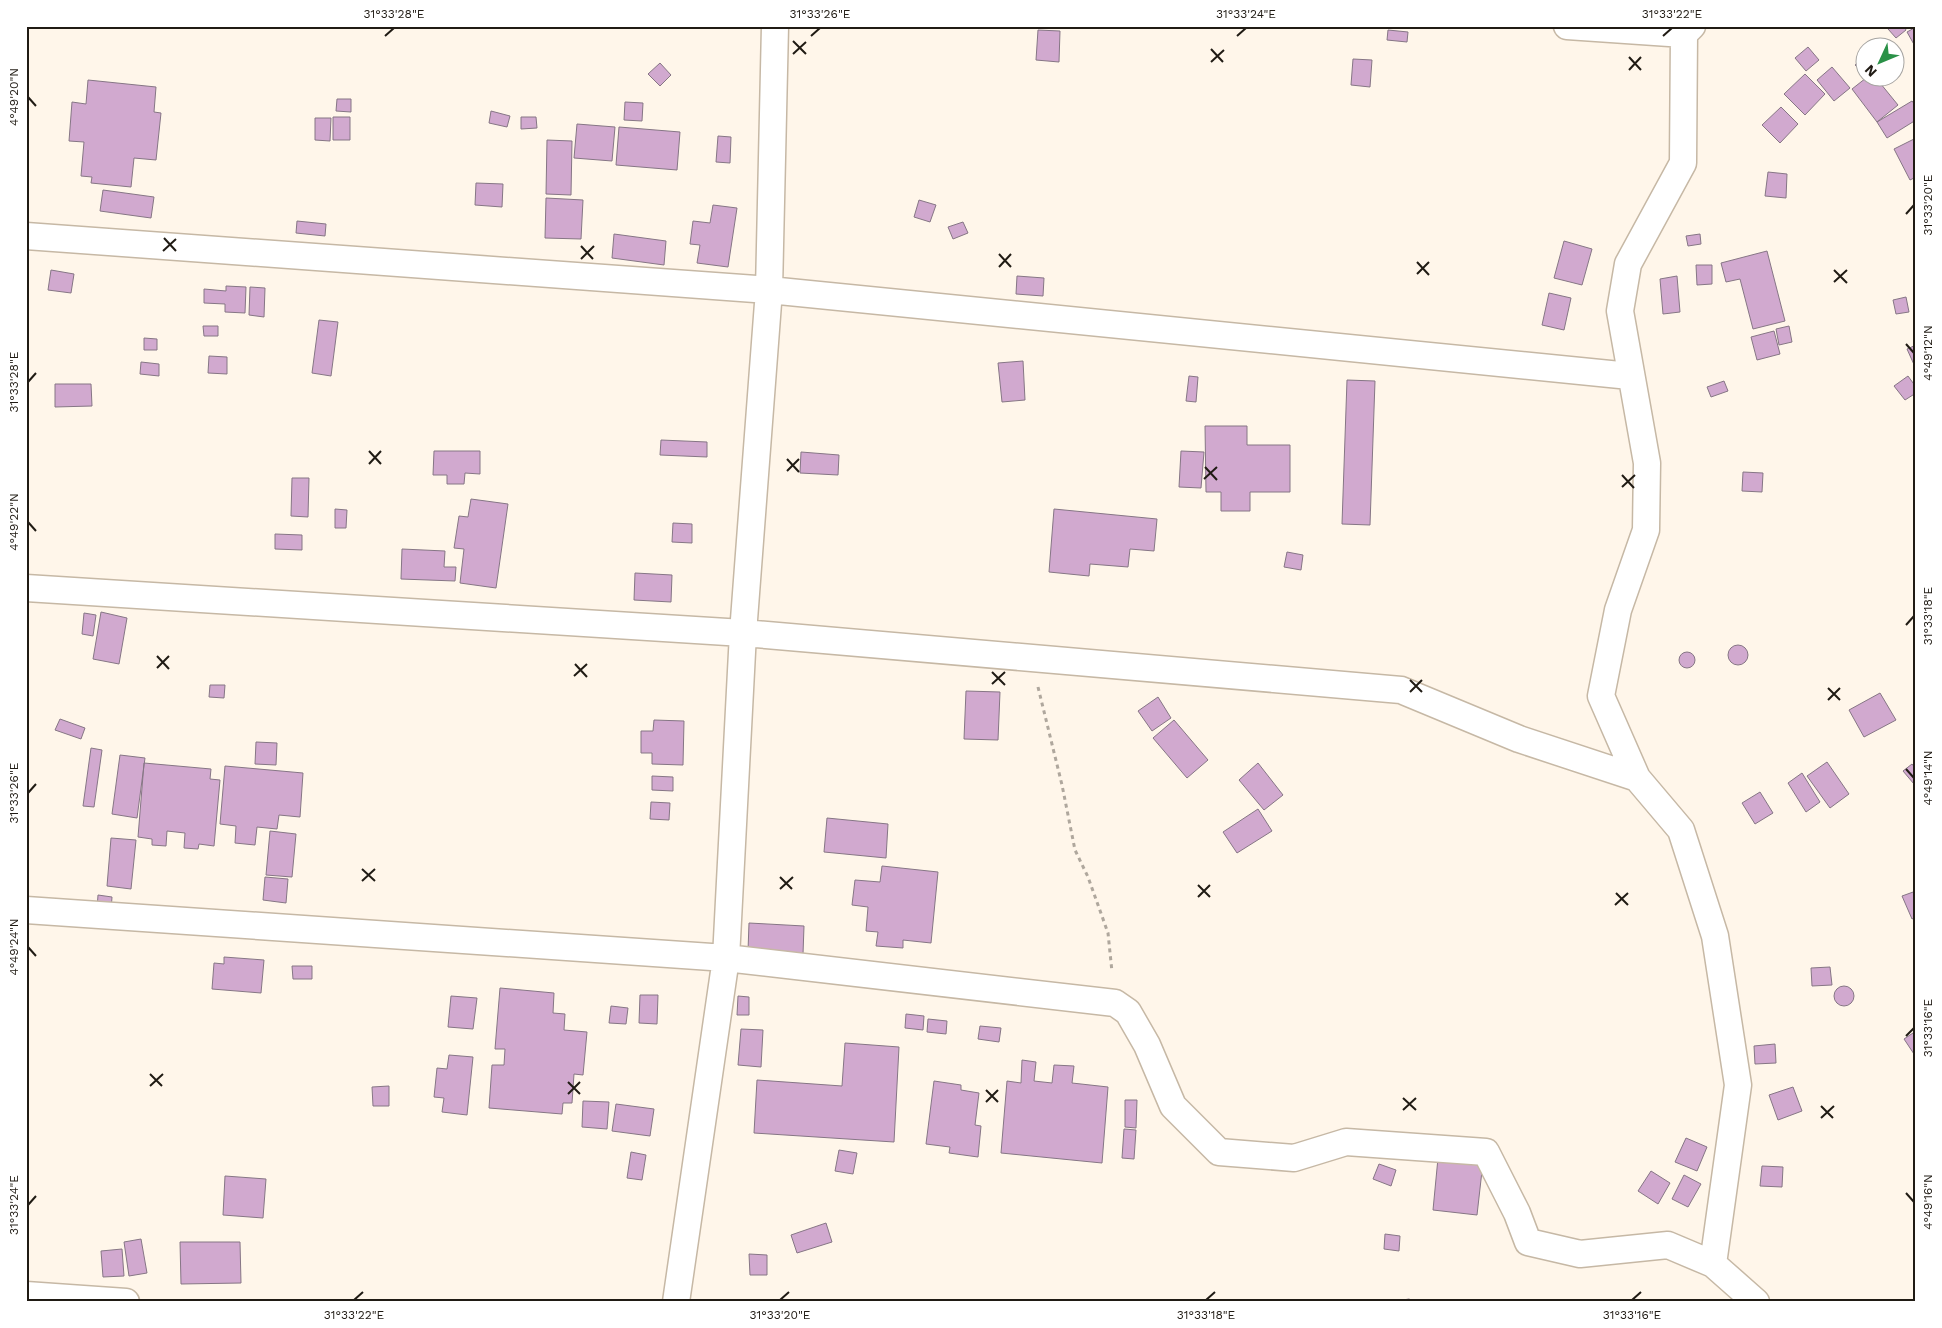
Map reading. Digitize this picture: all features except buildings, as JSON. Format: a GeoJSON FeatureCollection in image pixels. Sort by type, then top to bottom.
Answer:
{"type":"FeatureCollection","features":[{"type":"Feature","properties":{"kind":"street"},"geometry":{"type":"LineString","coordinates":[[676,1302],[726,958],[743,633],[769,290],[774,26]]}},
{"type":"Feature","properties":{"kind":"street"},"geometry":{"type":"LineString","coordinates":[[1567,26],[1688,30],[1683,163],[1628,264],[1620,312],[1647,463],[1646,530],[1618,610],[1600,696],[1637,778],[1681,830],[1715,936],[1738,1085],[1713,1264]]}},
{"type":"Feature","properties":{"kind":"street"},"geometry":{"type":"LineString","coordinates":[[26,236],[769,290],[1630,376]]}},
{"type":"Feature","properties":{"kind":"street"},"geometry":{"type":"LineString","coordinates":[[26,588],[743,633],[1401,690],[1519,739],[1637,778]]}},
{"type":"Feature","properties":{"kind":"street"},"geometry":{"type":"LineString","coordinates":[[26,910],[726,958],[1115,1003],[1128,1012],[1148,1045],[1173,1106],[1219,1152],[1294,1158],[1346,1142],[1486,1152],[1518,1213],[1528,1242],[1580,1254],[1668,1246],[1713,1264],[1756,1302]]}},
{"type":"Feature","properties":{"kind":"street"},"geometry":{"type":"LineString","coordinates":[[26,1295],[126,1302]]}},
{"type":"Feature","properties":{"kind":"path"},"geometry":{"type":"LineString","coordinates":[[1020,658],[1039,689],[1062,784],[1075,850],[1088,877],[1108,933],[1115,1003]]}}]}
